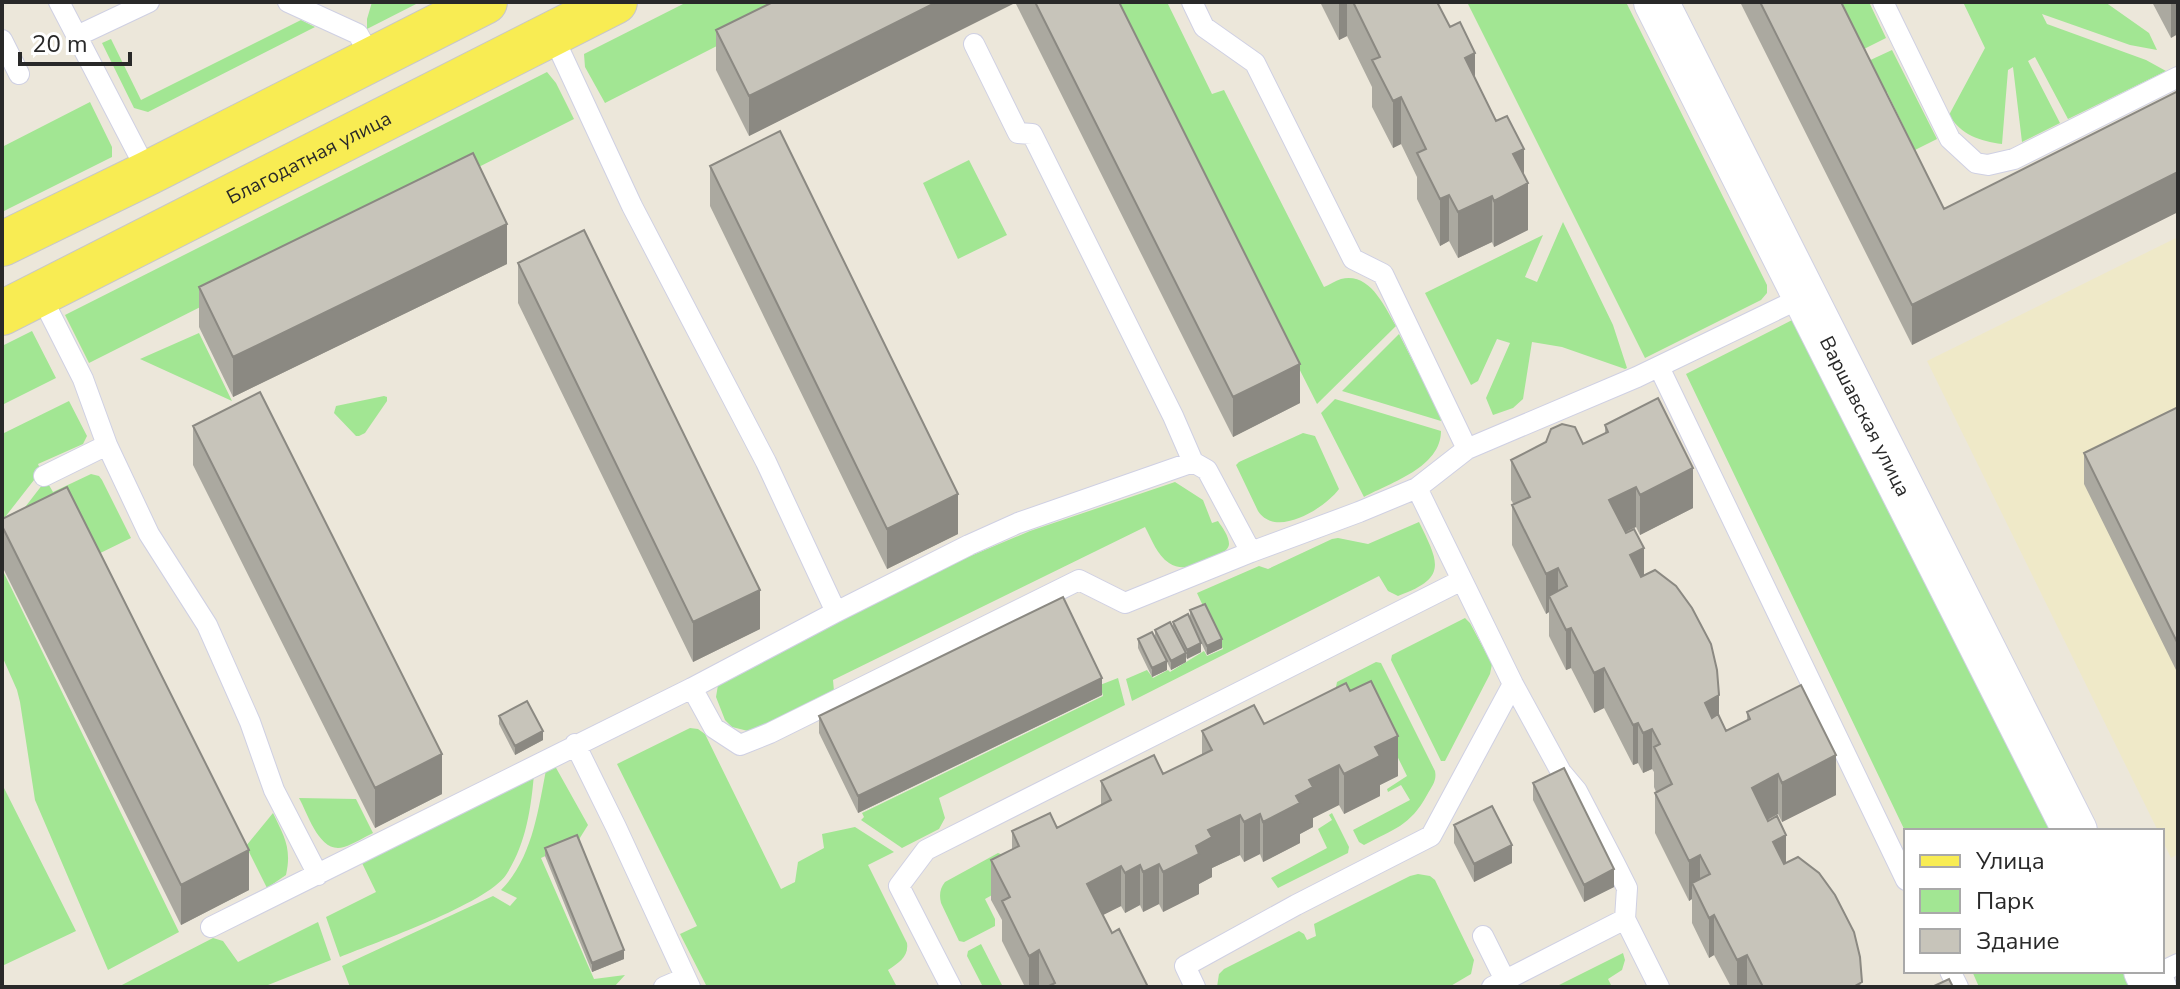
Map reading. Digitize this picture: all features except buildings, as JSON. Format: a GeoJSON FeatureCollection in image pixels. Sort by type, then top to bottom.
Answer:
{"type":"FeatureCollection","features":[{"type":"Feature","properties":{"kind":"main road"},"geometry":{"type":"LineString","coordinates":[[2,244],[485,2]]}},
{"type":"Feature","properties":{"kind":"main road","name":"Благодатная улица"},"geometry":{"type":"LineString","coordinates":[[21,303],[615,2]]}},
{"type":"Feature","properties":{"kind":"street","name":"Варшавская улица"},"geometry":{"type":"LineString","coordinates":[[1660,3],[2074,829]]}},
{"type":"Feature","properties":{"kind":"lane"},"geometry":{"type":"LineString","coordinates":[[59,2],[148,173]]}},
{"type":"Feature","properties":{"kind":"lane"},"geometry":{"type":"LineString","coordinates":[[77,36],[149,2]]}},
{"type":"Feature","properties":{"kind":"lane"},"geometry":{"type":"LineString","coordinates":[[288,2],[358,34],[372,59]]}},
{"type":"Feature","properties":{"kind":"lane"},"geometry":{"type":"LineString","coordinates":[[1192,2],[1204,27],[1255,63],[1353,259],[1383,274],[1467,449]]}},
{"type":"Feature","properties":{"kind":"lane"},"geometry":{"type":"LineString","coordinates":[[1883,2],[1950,139],[1976,163],[1988,165],[2014,159],[2178,77]]}},
{"type":"Feature","properties":{"kind":"lane"},"geometry":{"type":"LineString","coordinates":[[552,34],[632,206],[759,449],[836,612]]}},
{"type":"Feature","properties":{"kind":"lane"},"geometry":{"type":"LineString","coordinates":[[2,40],[19,74]]}},
{"type":"Feature","properties":{"kind":"lane"},"geometry":{"type":"LineString","coordinates":[[974,44],[1018,133],[1032,134],[1193,462],[1207,470],[1251,552]]}},
{"type":"Feature","properties":{"kind":"lane"},"geometry":{"type":"LineString","coordinates":[[692,688],[714,728],[740,745],[1079,580],[1125,603],[1417,488],[1467,449],[1659,367],[1805,296]]}},
{"type":"Feature","properties":{"kind":"lane"},"geometry":{"type":"LineString","coordinates":[[21,303],[83,379],[107,445],[149,534],[207,625],[250,722],[274,790],[318,875]]}},
{"type":"Feature","properties":{"kind":"lane"},"geometry":{"type":"LineString","coordinates":[[1659,367],[1904,876]]}},
{"type":"Feature","properties":{"kind":"lane"},"geometry":{"type":"LineString","coordinates":[[44,476],[107,445]]}},
{"type":"Feature","properties":{"kind":"lane"},"geometry":{"type":"LineString","coordinates":[[211,927],[1018,523],[1193,462]]}},
{"type":"Feature","properties":{"kind":"lane"},"geometry":{"type":"LineString","coordinates":[[1417,488],[1513,684],[1561,772],[1577,791],[1627,888],[1625,919],[1659,987]]}},
{"type":"Feature","properties":{"kind":"lane"},"geometry":{"type":"LineString","coordinates":[[951,987],[899,886],[926,850],[1462,580]]}},
{"type":"Feature","properties":{"kind":"lane"},"geometry":{"type":"LineString","coordinates":[[1195,987],[1185,966],[1431,836],[1513,684]]}},
{"type":"Feature","properties":{"kind":"lane"},"geometry":{"type":"LineString","coordinates":[[575,744],[688,982],[664,987]]}},
{"type":"Feature","properties":{"kind":"lane"},"geometry":{"type":"LineString","coordinates":[[1483,936],[1499,984],[1625,919]]}},
{"type":"Feature","properties":{"kind":"shaded area"},"geometry":{"type":"Polygon","coordinates":[[[2178,237],[2178,854],[2171,858],[2164,843],[2164,829],[2157,829],[1927,361],[2178,237]]]}},
{"type":"Feature","properties":{"kind":"green space"},"geometry":{"type":"Polygon","coordinates":[[[372,2],[420,2],[367,29],[372,2]]]}},
{"type":"Feature","properties":{"kind":"green space"},"geometry":{"type":"Polygon","coordinates":[[[687,2],[803,2],[605,103],[585,67],[584,54],[687,2]]]}},
{"type":"Feature","properties":{"kind":"green space"},"geometry":{"type":"Polygon","coordinates":[[[1114,2],[1167,2],[1212,94],[1224,90],[1324,287],[1341,279],[1360,281],[1375,292],[1396,326],[1317,404],[1114,2]]]}},
{"type":"Feature","properties":{"kind":"green space"},"geometry":{"type":"Polygon","coordinates":[[[1467,2],[1626,2],[1767,285],[1767,293],[1761,300],[1645,358],[1467,2]]]}},
{"type":"Feature","properties":{"kind":"green space"},"geometry":{"type":"Polygon","coordinates":[[[1833,2],[1869,2],[1886,38],[1858,52],[1833,2]]]}},
{"type":"Feature","properties":{"kind":"green space"},"geometry":{"type":"Polygon","coordinates":[[[1963,2],[2105,2],[2149,33],[2157,50],[2130,45],[2042,14],[2047,24],[2146,60],[2166,71],[2068,119],[2035,57],[2028,61],[2060,123],[2022,142],[2013,67],[2008,70],[2002,144],[1979,139],[1959,128],[1949,115],[1985,48],[1963,2]]]}},
{"type":"Feature","properties":{"kind":"green space"},"geometry":{"type":"Polygon","coordinates":[[[301,20],[315,27],[148,112],[134,108],[102,43],[111,39],[141,100],[301,20]]]}},
{"type":"Feature","properties":{"kind":"green space"},"geometry":{"type":"Polygon","coordinates":[[[1892,50],[1937,139],[1915,150],[1887,92],[1880,92],[1864,63],[1892,50]]]}},
{"type":"Feature","properties":{"kind":"green space"},"geometry":{"type":"Polygon","coordinates":[[[547,72],[574,119],[89,363],[65,315],[547,72]]]}},
{"type":"Feature","properties":{"kind":"green space"},"geometry":{"type":"Polygon","coordinates":[[[90,102],[112,147],[112,157],[2,212],[2,147],[90,102]]]}},
{"type":"Feature","properties":{"kind":"green space"},"geometry":{"type":"Polygon","coordinates":[[[969,160],[1007,235],[958,259],[923,183],[969,160]]]}},
{"type":"Feature","properties":{"kind":"green space"},"geometry":{"type":"Polygon","coordinates":[[[1563,222],[1613,325],[1627,368],[1562,347],[1532,342],[1523,399],[1513,408],[1493,415],[1486,398],[1510,343],[1497,339],[1478,381],[1471,385],[1425,293],[1543,235],[1525,277],[1537,282],[1563,222]]]}},
{"type":"Feature","properties":{"kind":"green space"},"geometry":{"type":"Polygon","coordinates":[[[1800,316],[2059,829],[1904,829],[1686,374],[1800,316]]]}},
{"type":"Feature","properties":{"kind":"green space"},"geometry":{"type":"Polygon","coordinates":[[[32,331],[56,378],[2,405],[2,346],[32,331]]]}},
{"type":"Feature","properties":{"kind":"green space"},"geometry":{"type":"Polygon","coordinates":[[[199,333],[232,401],[140,359],[199,333]]]}},
{"type":"Feature","properties":{"kind":"green space"},"geometry":{"type":"Polygon","coordinates":[[[1399,334],[1440,414],[1441,421],[1342,391],[1399,334]]]}},
{"type":"Feature","properties":{"kind":"green space"},"geometry":{"type":"Polygon","coordinates":[[[384,396],[387,401],[365,433],[359,436],[334,413],[336,406],[384,396]]]}},
{"type":"Feature","properties":{"kind":"green space"},"geometry":{"type":"Polygon","coordinates":[[[1335,399],[1441,431],[1439,444],[1424,464],[1413,472],[1364,497],[1321,413],[1335,399]]]}},
{"type":"Feature","properties":{"kind":"green space"},"geometry":{"type":"Polygon","coordinates":[[[69,401],[87,436],[83,444],[38,464],[41,471],[2,521],[2,434],[69,401]]]}},
{"type":"Feature","properties":{"kind":"green space"},"geometry":{"type":"Polygon","coordinates":[[[1303,433],[1315,436],[1339,489],[1323,504],[1300,518],[1276,522],[1266,519],[1258,511],[1236,465],[1303,433]]]}},
{"type":"Feature","properties":{"kind":"green space"},"geometry":{"type":"Polygon","coordinates":[[[91,474],[102,480],[131,538],[86,560],[2,537],[46,480],[53,492],[91,474]]]}},
{"type":"Feature","properties":{"kind":"green space"},"geometry":{"type":"Polygon","coordinates":[[[1175,482],[1203,500],[1212,523],[1218,521],[1225,532],[1228,548],[1219,556],[1192,566],[1174,565],[1158,552],[1145,527],[833,680],[834,691],[756,731],[732,727],[725,720],[716,697],[718,685],[724,680],[961,560],[1030,531],[1175,482]]]}},
{"type":"Feature","properties":{"kind":"green space"},"geometry":{"type":"Polygon","coordinates":[[[1419,522],[1431,548],[1435,568],[1425,583],[1398,596],[1388,591],[1379,576],[1132,701],[1126,679],[1147,670],[1153,678],[1168,670],[1170,672],[1204,651],[1207,656],[1223,649],[1197,593],[1259,566],[1268,569],[1332,539],[1368,544],[1419,522]]]}},
{"type":"Feature","properties":{"kind":"green space"},"geometry":{"type":"Polygon","coordinates":[[[2,569],[179,932],[108,970],[35,800],[20,702],[2,656],[2,569]]]}},
{"type":"Feature","properties":{"kind":"green space"},"geometry":{"type":"Polygon","coordinates":[[[1465,618],[1492,664],[1490,674],[1445,761],[1441,761],[1391,660],[1392,655],[1465,618]]]}},
{"type":"Feature","properties":{"kind":"green space"},"geometry":{"type":"Polygon","coordinates":[[[1376,662],[1381,663],[1435,771],[1435,778],[1421,805],[1408,820],[1364,845],[1353,830],[1410,800],[1401,785],[1388,792],[1387,789],[1407,776],[1375,711],[1350,713],[1336,687],[1337,682],[1376,662]]]}},
{"type":"Feature","properties":{"kind":"green space"},"geometry":{"type":"Polygon","coordinates":[[[1118,678],[1125,705],[939,798],[945,818],[939,829],[902,848],[861,820],[864,817],[862,813],[1103,696],[1100,685],[1118,678]]]}},
{"type":"Feature","properties":{"kind":"green space"},"geometry":{"type":"Polygon","coordinates":[[[690,728],[705,734],[781,889],[795,882],[798,862],[824,848],[822,834],[855,827],[894,852],[868,865],[907,943],[905,956],[888,970],[897,987],[707,987],[680,934],[697,926],[617,764],[690,728]]]}},
{"type":"Feature","properties":{"kind":"green space"},"geometry":{"type":"Polygon","coordinates":[[[555,766],[588,825],[578,841],[541,858],[594,979],[625,975],[614,987],[350,987],[342,966],[493,896],[510,906],[517,898],[501,890],[512,878],[527,849],[546,770],[555,766]]]}},
{"type":"Feature","properties":{"kind":"green space"},"geometry":{"type":"Polygon","coordinates":[[[534,774],[523,839],[506,875],[495,886],[454,910],[340,957],[326,917],[376,892],[362,863],[534,774]]]}},
{"type":"Feature","properties":{"kind":"green space"},"geometry":{"type":"Polygon","coordinates":[[[2,787],[76,931],[2,966],[2,787]]]}},
{"type":"Feature","properties":{"kind":"green space"},"geometry":{"type":"Polygon","coordinates":[[[299,798],[356,799],[373,833],[344,847],[328,845],[316,832],[299,798]]]}},
{"type":"Feature","properties":{"kind":"green space"},"geometry":{"type":"Polygon","coordinates":[[[273,813],[286,842],[288,866],[286,875],[267,888],[246,846],[273,813]]]}},
{"type":"Feature","properties":{"kind":"green space"},"geometry":{"type":"Polygon","coordinates":[[[1332,813],[1349,847],[1348,853],[1278,888],[1271,878],[1327,848],[1318,829],[1332,820],[1329,815],[1332,813]]]}},
{"type":"Feature","properties":{"kind":"green space"},"geometry":{"type":"Polygon","coordinates":[[[998,853],[1003,855],[1012,884],[985,899],[995,919],[995,926],[964,942],[959,941],[941,903],[942,887],[945,882],[998,853]]]}},
{"type":"Feature","properties":{"kind":"green space"},"geometry":{"type":"Polygon","coordinates":[[[1418,874],[1435,880],[1474,960],[1471,974],[1449,987],[1217,987],[1219,974],[1224,969],[1299,931],[1307,940],[1316,936],[1314,924],[1418,874]]]}},
{"type":"Feature","properties":{"kind":"green space"},"geometry":{"type":"Polygon","coordinates":[[[318,922],[331,960],[263,987],[118,987],[213,938],[223,941],[238,962],[318,922]]]}},
{"type":"Feature","properties":{"kind":"green space"},"geometry":{"type":"Polygon","coordinates":[[[981,944],[1003,987],[983,987],[967,956],[968,951],[981,944]]]}},
{"type":"Feature","properties":{"kind":"green space"},"geometry":{"type":"Polygon","coordinates":[[[1623,953],[1625,960],[1622,970],[1608,979],[1612,987],[1555,987],[1623,953]]]}},
{"type":"Feature","properties":{"kind":"green space"},"geometry":{"type":"Polygon","coordinates":[[[1973,973],[2131,973],[2138,987],[1979,987],[1973,973]]]}}]}
